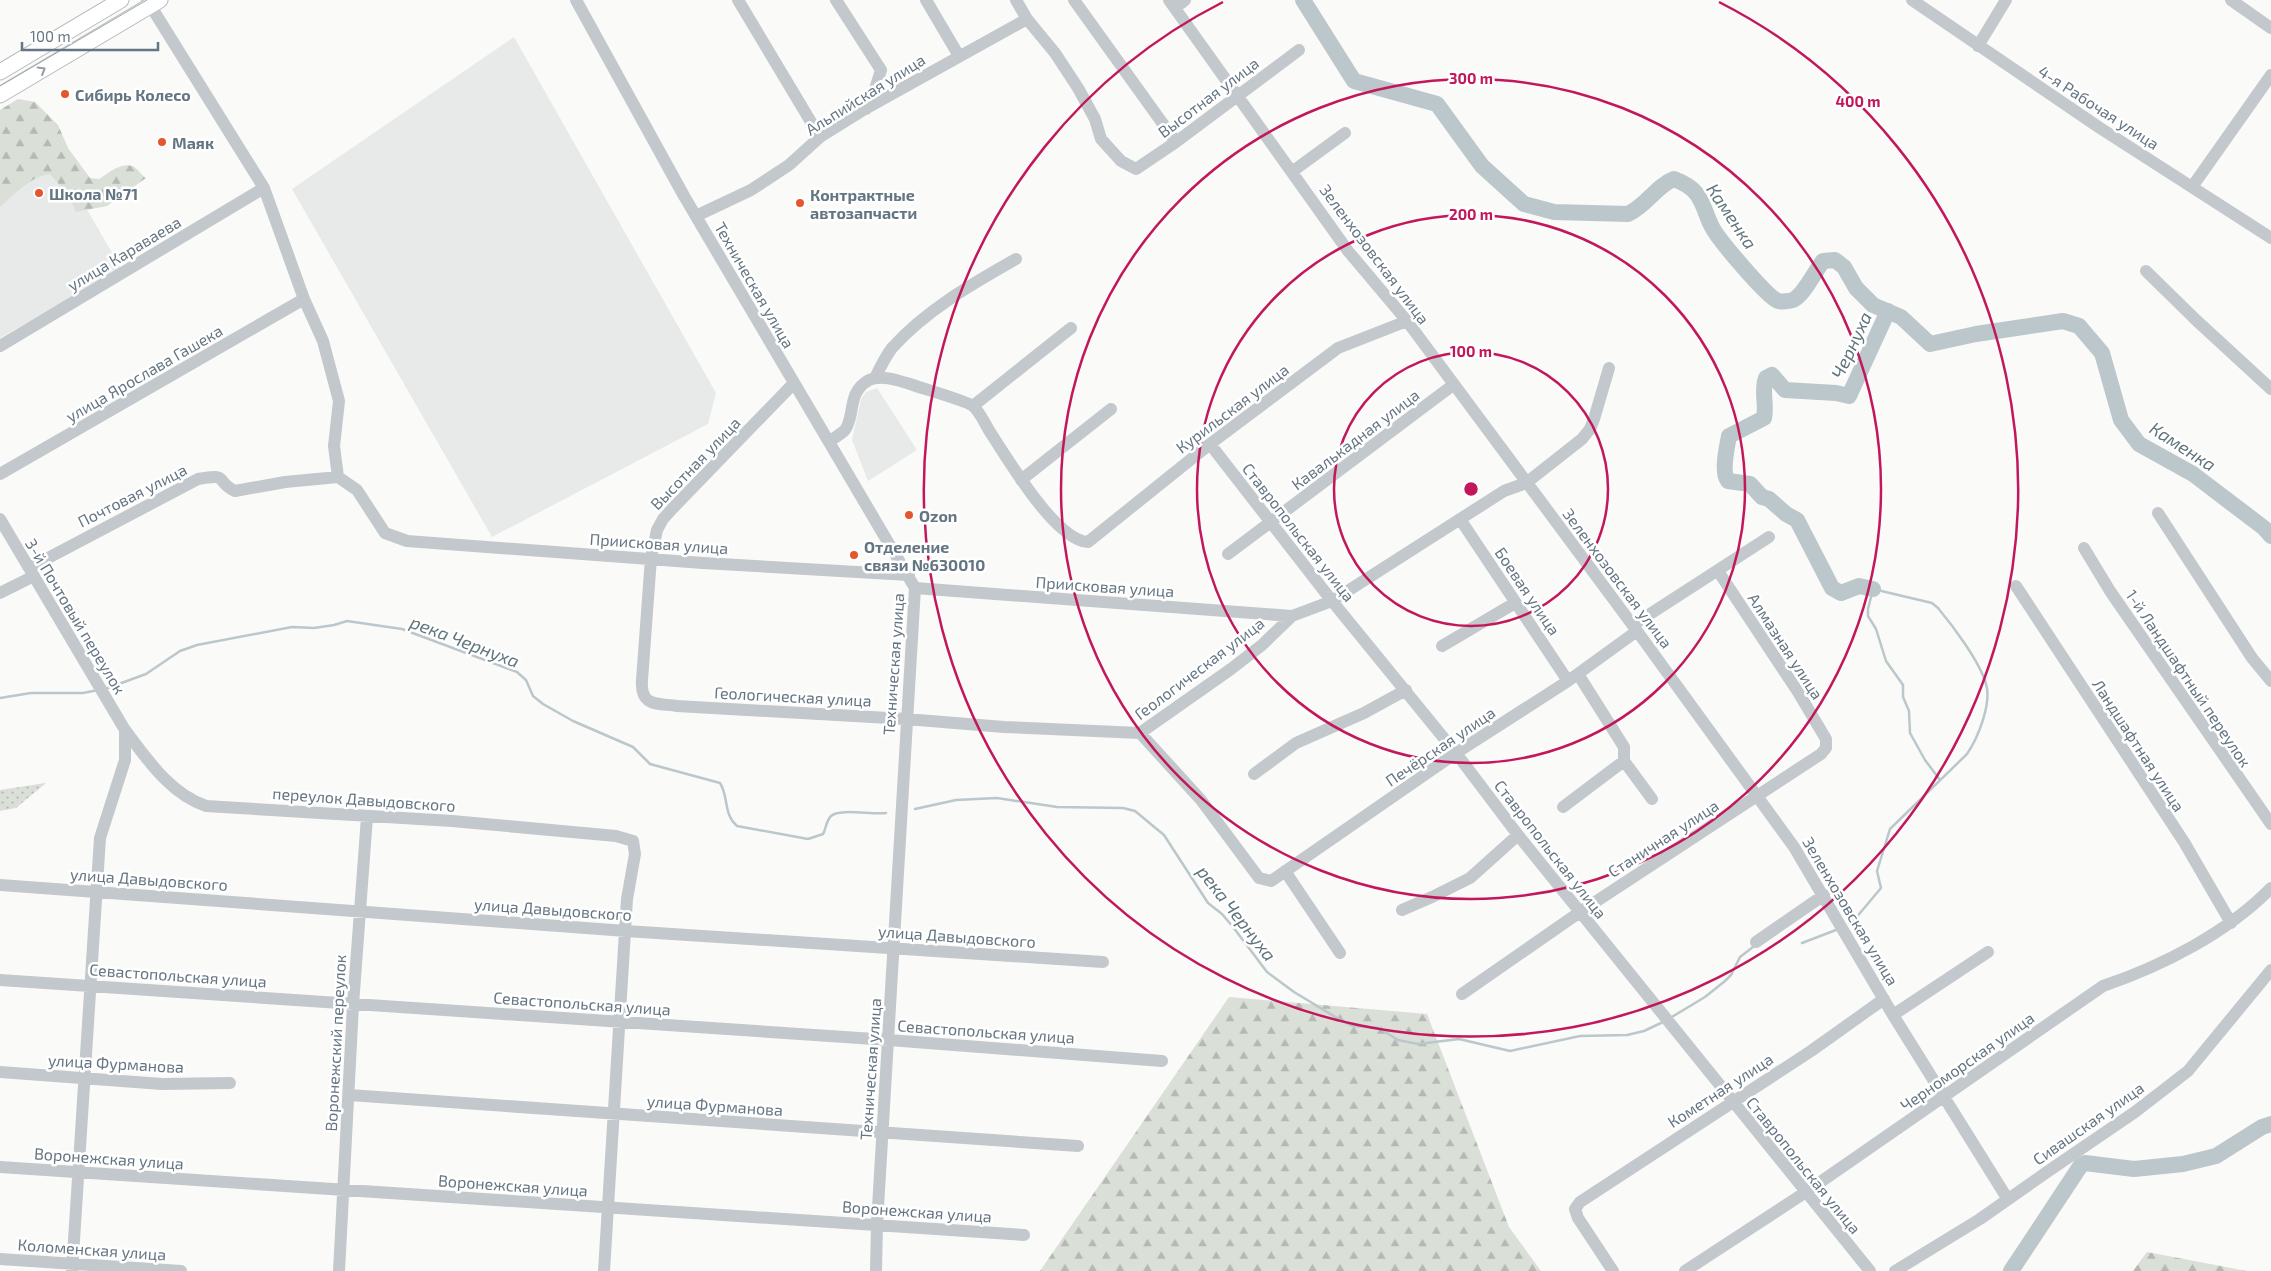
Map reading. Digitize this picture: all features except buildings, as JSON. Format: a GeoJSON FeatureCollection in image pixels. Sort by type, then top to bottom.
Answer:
{"type":"FeatureCollection","features":[{"type":"Feature","properties":{"kind":"main road"},"geometry":{"type":"LineString","coordinates":[[0,72],[121,0]]}},
{"type":"Feature","properties":{"kind":"main road"},"geometry":{"type":"LineString","coordinates":[[0,95],[153,2]]}},
{"type":"Feature","properties":{"kind":"street","name":"Техническая улица"},"geometry":{"type":"LineString","coordinates":[[576,0],[696,216],[915,588],[882,1132],[876,1271]]}},
{"type":"Feature","properties":{"kind":"street"},"geometry":{"type":"LineString","coordinates":[[738,0],[820,137]]}},
{"type":"Feature","properties":{"kind":"street"},"geometry":{"type":"LineString","coordinates":[[836,0],[881,70],[876,90],[865,109]]}},
{"type":"Feature","properties":{"kind":"street"},"geometry":{"type":"LineString","coordinates":[[926,0],[960,56]]}},
{"type":"Feature","properties":{"kind":"street"},"geometry":{"type":"LineString","coordinates":[[1016,0],[1027,19]]}},
{"type":"Feature","properties":{"kind":"street"},"geometry":{"type":"LineString","coordinates":[[1074,0],[1176,142]]}},
{"type":"Feature","properties":{"kind":"street","name":"4-я Рабочая улица"},"geometry":{"type":"LineString","coordinates":[[1912,0],[2100,128],[2271,238]]}},
{"type":"Feature","properties":{"kind":"street"},"geometry":{"type":"LineString","coordinates":[[1978,46],[2006,0]]}},
{"type":"Feature","properties":{"kind":"street"},"geometry":{"type":"LineString","coordinates":[[2231,0],[2271,28]]}},
{"type":"Feature","properties":{"kind":"street"},"geometry":{"type":"LineString","coordinates":[[153,2],[264,188],[304,299],[323,341],[339,401],[334,446],[338,477]]}},
{"type":"Feature","properties":{"kind":"street","name":"Зеленхозовская улица"},"geometry":{"type":"LineString","coordinates":[[1176,3],[1237,95],[1348,250],[1407,322],[1635,628],[1794,847],[1893,1015],[2007,1198]]}},
{"type":"Feature","properties":{"kind":"street","name":"Альпийская улица"},"geometry":{"type":"LineString","coordinates":[[696,216],[751,190],[788,165],[820,137],[865,109],[1027,19]]}},
{"type":"Feature","properties":{"kind":"street","name":"Высотная улица"},"geometry":{"type":"LineString","coordinates":[[1027,19],[1055,53],[1078,88],[1095,119],[1101,139],[1121,161],[1136,169],[1176,142],[1299,50]]}},
{"type":"Feature","properties":{"kind":"street"},"geometry":{"type":"LineString","coordinates":[[2192,187],[2271,75]]}},
{"type":"Feature","properties":{"kind":"street"},"geometry":{"type":"LineString","coordinates":[[1293,171],[1345,133]]}},
{"type":"Feature","properties":{"kind":"street","name":"улица Караваева"},"geometry":{"type":"LineString","coordinates":[[0,346],[264,188]]}},
{"type":"Feature","properties":{"kind":"street"},"geometry":{"type":"LineString","coordinates":[[875,378],[891,350],[912,329],[965,288],[1016,259]]}},
{"type":"Feature","properties":{"kind":"street"},"geometry":{"type":"LineString","coordinates":[[2146,271],[2271,389]]}},
{"type":"Feature","properties":{"kind":"street","name":"улица Ярослава Гашека"},"geometry":{"type":"LineString","coordinates":[[0,474],[304,299]]}},
{"type":"Feature","properties":{"kind":"street","name":"Курильская улица"},"geometry":{"type":"LineString","coordinates":[[1021,480],[1046,512],[1070,536],[1079,542],[1088,542],[1210,444],[1338,348],[1407,322]]}},
{"type":"Feature","properties":{"kind":"street"},"geometry":{"type":"LineString","coordinates":[[973,406],[1071,328]]}},
{"type":"Feature","properties":{"kind":"street","name":"Геологическая улица"},"geometry":{"type":"LineString","coordinates":[[644,698],[650,702],[677,706],[906,718],[1004,727],[1140,733],[1262,645],[1292,616],[1332,600],[1504,491],[1526,483],[1582,439],[1590,429],[1609,368]]}},
{"type":"Feature","properties":{"kind":"street"},"geometry":{"type":"LineString","coordinates":[[830,441],[845,430],[851,403],[858,390],[867,381],[875,378],[896,380],[973,406],[1021,480],[1111,409]]}},
{"type":"Feature","properties":{"kind":"street","name":"Высотная улица"},"geometry":{"type":"LineString","coordinates":[[644,698],[642,686],[651,558],[657,530],[662,519],[794,384]]}},
{"type":"Feature","properties":{"kind":"street","name":"Кавалькадная улица"},"geometry":{"type":"LineString","coordinates":[[1228,554],[1453,385]]}},
{"type":"Feature","properties":{"kind":"street","name":"Ставропольская улица"},"geometry":{"type":"LineString","coordinates":[[1210,444],[1332,600],[1456,753],[1518,835],[1870,1271]]}},
{"type":"Feature","properties":{"kind":"street","name":"Почтовая улица"},"geometry":{"type":"LineString","coordinates":[[0,593],[31,572],[198,479],[216,476],[222,478],[229,488],[235,492],[285,482],[338,477]]}},
{"type":"Feature","properties":{"kind":"street","name":"Приисковая улица"},"geometry":{"type":"LineString","coordinates":[[338,477],[357,490],[386,533],[407,541],[909,575]]}},
{"type":"Feature","properties":{"kind":"street"},"geometry":{"type":"LineString","coordinates":[[2158,513],[2252,658],[2271,681]]}},
{"type":"Feature","properties":{"kind":"street","name":"3-й Почтовый переулок"},"geometry":{"type":"LineString","coordinates":[[0,519],[125,730]]}},
{"type":"Feature","properties":{"kind":"street","name":"Боевая улица"},"geometry":{"type":"LineString","coordinates":[[1460,519],[1515,603],[1624,747],[1624,761],[1652,799]]}},
{"type":"Feature","properties":{"kind":"street","name":"Печёрская улица"},"geometry":{"type":"LineString","coordinates":[[1140,733],[1201,800],[1258,878],[1270,881],[1456,753],[1573,678],[1635,628],[1769,537]]}},
{"type":"Feature","properties":{"kind":"street","name":"1-й Ландшафтный переулок"},"geometry":{"type":"LineString","coordinates":[[2084,548],[2110,591],[2271,824]]}},
{"type":"Feature","properties":{"kind":"street","name":"Алмазная улица"},"geometry":{"type":"LineString","coordinates":[[1718,571],[1798,692],[1826,740]]}},
{"type":"Feature","properties":{"kind":"street","name":"Ландшафтная улица"},"geometry":{"type":"LineString","coordinates":[[2016,586],[2184,842],[2231,924]]}},
{"type":"Feature","properties":{"kind":"street","name":"Приисковая улица"},"geometry":{"type":"LineString","coordinates":[[915,588],[1292,616]]}},
{"type":"Feature","properties":{"kind":"street"},"geometry":{"type":"LineString","coordinates":[[1442,646],[1515,603]]}},
{"type":"Feature","properties":{"kind":"street"},"geometry":{"type":"LineString","coordinates":[[1254,774],[1296,744],[1364,713],[1406,690]]}},
{"type":"Feature","properties":{"kind":"street"},"geometry":{"type":"LineString","coordinates":[[72,1268],[80,1172],[100,838],[125,760],[125,730]]}},
{"type":"Feature","properties":{"kind":"street","name":"переулок Давыдовского"},"geometry":{"type":"LineString","coordinates":[[125,730],[146,758],[178,793],[206,806],[452,821],[616,836],[632,841],[635,854],[627,899],[626,931]]}},
{"type":"Feature","properties":{"kind":"street","name":"Станичная улица"},"geometry":{"type":"LineString","coordinates":[[1462,994],[1580,912],[1821,754],[1826,748],[1826,740]]}},
{"type":"Feature","properties":{"kind":"street"},"geometry":{"type":"LineString","coordinates":[[1563,807],[1624,761]]}},
{"type":"Feature","properties":{"kind":"street","name":"Воронежский переулок"},"geometry":{"type":"LineString","coordinates":[[339,1271],[353,1005],[368,816]]}},
{"type":"Feature","properties":{"kind":"street"},"geometry":{"type":"LineString","coordinates":[[1402,910],[1470,878],[1518,835]]}},
{"type":"Feature","properties":{"kind":"street"},"geometry":{"type":"LineString","coordinates":[[1285,871],[1340,953]]}},
{"type":"Feature","properties":{"kind":"street","name":"улица Давыдовского"},"geometry":{"type":"LineString","coordinates":[[0,885],[626,931],[1103,962]]}},
{"type":"Feature","properties":{"kind":"street","name":"Черноморская улица"},"geometry":{"type":"LineString","coordinates":[[1684,1271],[1806,1192],[2103,986],[2143,970],[2215,934],[2231,924],[2271,888]]}},
{"type":"Feature","properties":{"kind":"street"},"geometry":{"type":"LineString","coordinates":[[1756,942],[1824,895]]}},
{"type":"Feature","properties":{"kind":"street"},"geometry":{"type":"LineString","coordinates":[[604,1271],[626,931]]}},
{"type":"Feature","properties":{"kind":"street"},"geometry":{"type":"LineString","coordinates":[[1893,1015],[1988,952]]}},
{"type":"Feature","properties":{"kind":"street","name":"Сивашская улица"},"geometry":{"type":"LineString","coordinates":[[1895,1271],[1980,1218],[2134,1112],[2188,1070],[2271,970]]}},
{"type":"Feature","properties":{"kind":"street","name":"Севастопольская улица"},"geometry":{"type":"LineString","coordinates":[[0,980],[92,984],[353,1005],[889,1040],[1162,1061]]}},
{"type":"Feature","properties":{"kind":"street","name":"Кометная улица"},"geometry":{"type":"LineString","coordinates":[[1613,1271],[1578,1218],[1575,1209],[1580,1202],[1811,1051],[1884,999]]}},
{"type":"Feature","properties":{"kind":"street","name":"улица Фурманова"},"geometry":{"type":"LineString","coordinates":[[0,1072],[162,1084],[230,1083]]}},
{"type":"Feature","properties":{"kind":"street","name":"улица Фурманова"},"geometry":{"type":"LineString","coordinates":[[349,1095],[1078,1146]]}},
{"type":"Feature","properties":{"kind":"street","name":"Воронежская улица"},"geometry":{"type":"LineString","coordinates":[[0,1167],[1024,1235]]}},
{"type":"Feature","properties":{"kind":"street","name":"Коломенская улица"},"geometry":{"type":"LineString","coordinates":[[0,1259],[72,1268],[181,1271]]}},
{"type":"Feature","properties":{"kind":"shaded area"},"geometry":{"type":"Polygon","coordinates":[[[514,37],[716,393],[708,424],[492,537],[292,189],[514,37]]]}},
{"type":"Feature","properties":{"kind":"shaded area","name":"Школа №71"},"geometry":{"type":"Polygon","coordinates":[[[25,103],[121,268],[0,338],[0,118],[25,103]]]}},
{"type":"Feature","properties":{"kind":"shaded area"},"geometry":{"type":"Polygon","coordinates":[[[877,388],[917,450],[868,481],[852,440],[861,399],[866,392],[877,388]]]}},
{"type":"Feature","properties":{"kind":"green space"},"geometry":{"type":"Polygon","coordinates":[[[18,99],[35,102],[58,125],[68,148],[90,178],[99,179],[116,168],[129,166],[134,167],[146,178],[107,206],[76,212],[69,196],[50,174],[36,178],[0,207],[0,110],[18,99]]]}},
{"type":"Feature","properties":{"kind":"green space"},"geometry":{"type":"Polygon","coordinates":[[[46,783],[16,808],[0,811],[0,790],[46,783]]]}},
{"type":"Feature","properties":{"kind":"green space"},"geometry":{"type":"Polygon","coordinates":[[[1229,997],[1427,1014],[1509,1227],[1541,1271],[1040,1271],[1229,997]]]}},
{"type":"Feature","properties":{"kind":"green space"},"geometry":{"type":"Polygon","coordinates":[[[2147,1252],[2247,1271],[2133,1271],[2147,1252]]]}},
{"type":"Feature","properties":{"kind":"waterway","name":"Каменка"},"geometry":{"type":"LineString","coordinates":[[1303,0],[1354,81],[1437,104],[1482,166],[1524,204],[1554,212],[1628,214],[1641,206],[1662,186],[1674,179],[1691,188],[1696,193],[1712,227],[1723,243],[1754,279],[1778,301],[1792,300],[1797,297],[1823,261],[1835,260],[1844,267],[1856,288],[1873,305],[1901,317],[1930,344],[1976,334],[2063,321],[2079,326],[2102,353],[2121,420],[2139,444],[2193,474],[2264,528],[2271,536]]}},
{"type":"Feature","properties":{"kind":"waterway","name":"Чернуха"},"geometry":{"type":"LineString","coordinates":[[1873,589],[1859,586],[1841,593],[1832,588],[1797,520],[1786,514],[1769,499],[1762,497],[1750,484],[1728,481],[1725,466],[1729,436],[1764,418],[1766,378],[1772,375],[1785,390],[1836,393],[1849,396],[1888,311]]}},
{"type":"Feature","properties":{"kind":"waterway","name":"река Чернуха"},"geometry":{"type":"LineString","coordinates":[[1849,923],[1855,919],[1881,888],[1877,871],[1890,829],[1967,754],[1983,720],[1987,701],[1986,684],[1978,665],[1938,608],[1932,603],[1873,589],[1868,616],[1876,629],[1886,661],[1903,685],[1903,697],[1909,711],[1910,733],[1925,760],[1940,780]]}},
{"type":"Feature","properties":{"kind":"waterway","name":"река Чернуха"},"geometry":{"type":"LineString","coordinates":[[105,689],[146,674],[180,651],[197,645],[292,627],[314,628],[347,621],[402,629],[517,672],[526,680],[533,696],[543,704],[573,721],[633,747],[650,764],[720,783],[723,788],[728,811],[737,826],[808,839],[823,834],[829,818],[835,814],[841,812],[886,813]]}},
{"type":"Feature","properties":{"kind":"waterway","name":"река Чернуха"},"geometry":{"type":"LineString","coordinates":[[0,698],[31,693],[83,693],[98,690]]}},
{"type":"Feature","properties":{"kind":"waterway","name":"река Чернуха"},"geometry":{"type":"LineString","coordinates":[[915,809],[956,800],[997,798],[1057,807],[1123,808],[1135,811],[1164,835],[1208,903],[1222,914],[1267,972],[1294,992],[1342,1021],[1353,1026],[1379,1028],[1398,1040],[1418,1044],[1459,1039],[1510,1051],[1580,1036],[1627,1035],[1644,1031],[1663,1022]]}},
{"type":"Feature","properties":{"kind":"waterway","name":"река Чернуха"},"geometry":{"type":"LineString","coordinates":[[1802,943],[1836,930]]}},
{"type":"Feature","properties":{"kind":"waterway","name":"река Чернуха"},"geometry":{"type":"LineString","coordinates":[[1670,1018],[1705,997],[1725,981],[1731,975],[1740,957],[1753,947]]}},
{"type":"Feature","properties":{"kind":"waterway"},"geometry":{"type":"LineString","coordinates":[[2085,1163],[2134,1169],[2183,1164],[2216,1156],[2262,1127],[2271,1124]]}},
{"type":"Feature","properties":{"kind":"waterway"},"geometry":{"type":"LineString","coordinates":[[2011,1271],[2081,1165]]}},
{"type":"Feature","properties":{"kind":"tram line"},"geometry":{"type":"LineString","coordinates":[[0,86],[147,0]]}},
{"type":"Feature","properties":{"kind":"place","name":"Сибирь Колесо"},"geometry":{"type":"Point","coordinates":[65,94]}},
{"type":"Feature","properties":{"kind":"place","name":"Маяк"},"geometry":{"type":"Point","coordinates":[162,142]}},
{"type":"Feature","properties":{"kind":"place","name":"Школа №71"},"geometry":{"type":"Point","coordinates":[39,193]}},
{"type":"Feature","properties":{"kind":"place","name":"Контрактные автозапчасти"},"geometry":{"type":"Point","coordinates":[800,203]}},
{"type":"Feature","properties":{"kind":"place","name":"Ozon"},"geometry":{"type":"Point","coordinates":[909,515]}},
{"type":"Feature","properties":{"kind":"place","name":"Отделение связи №630010"},"geometry":{"type":"Point","coordinates":[854,555]}}]}
